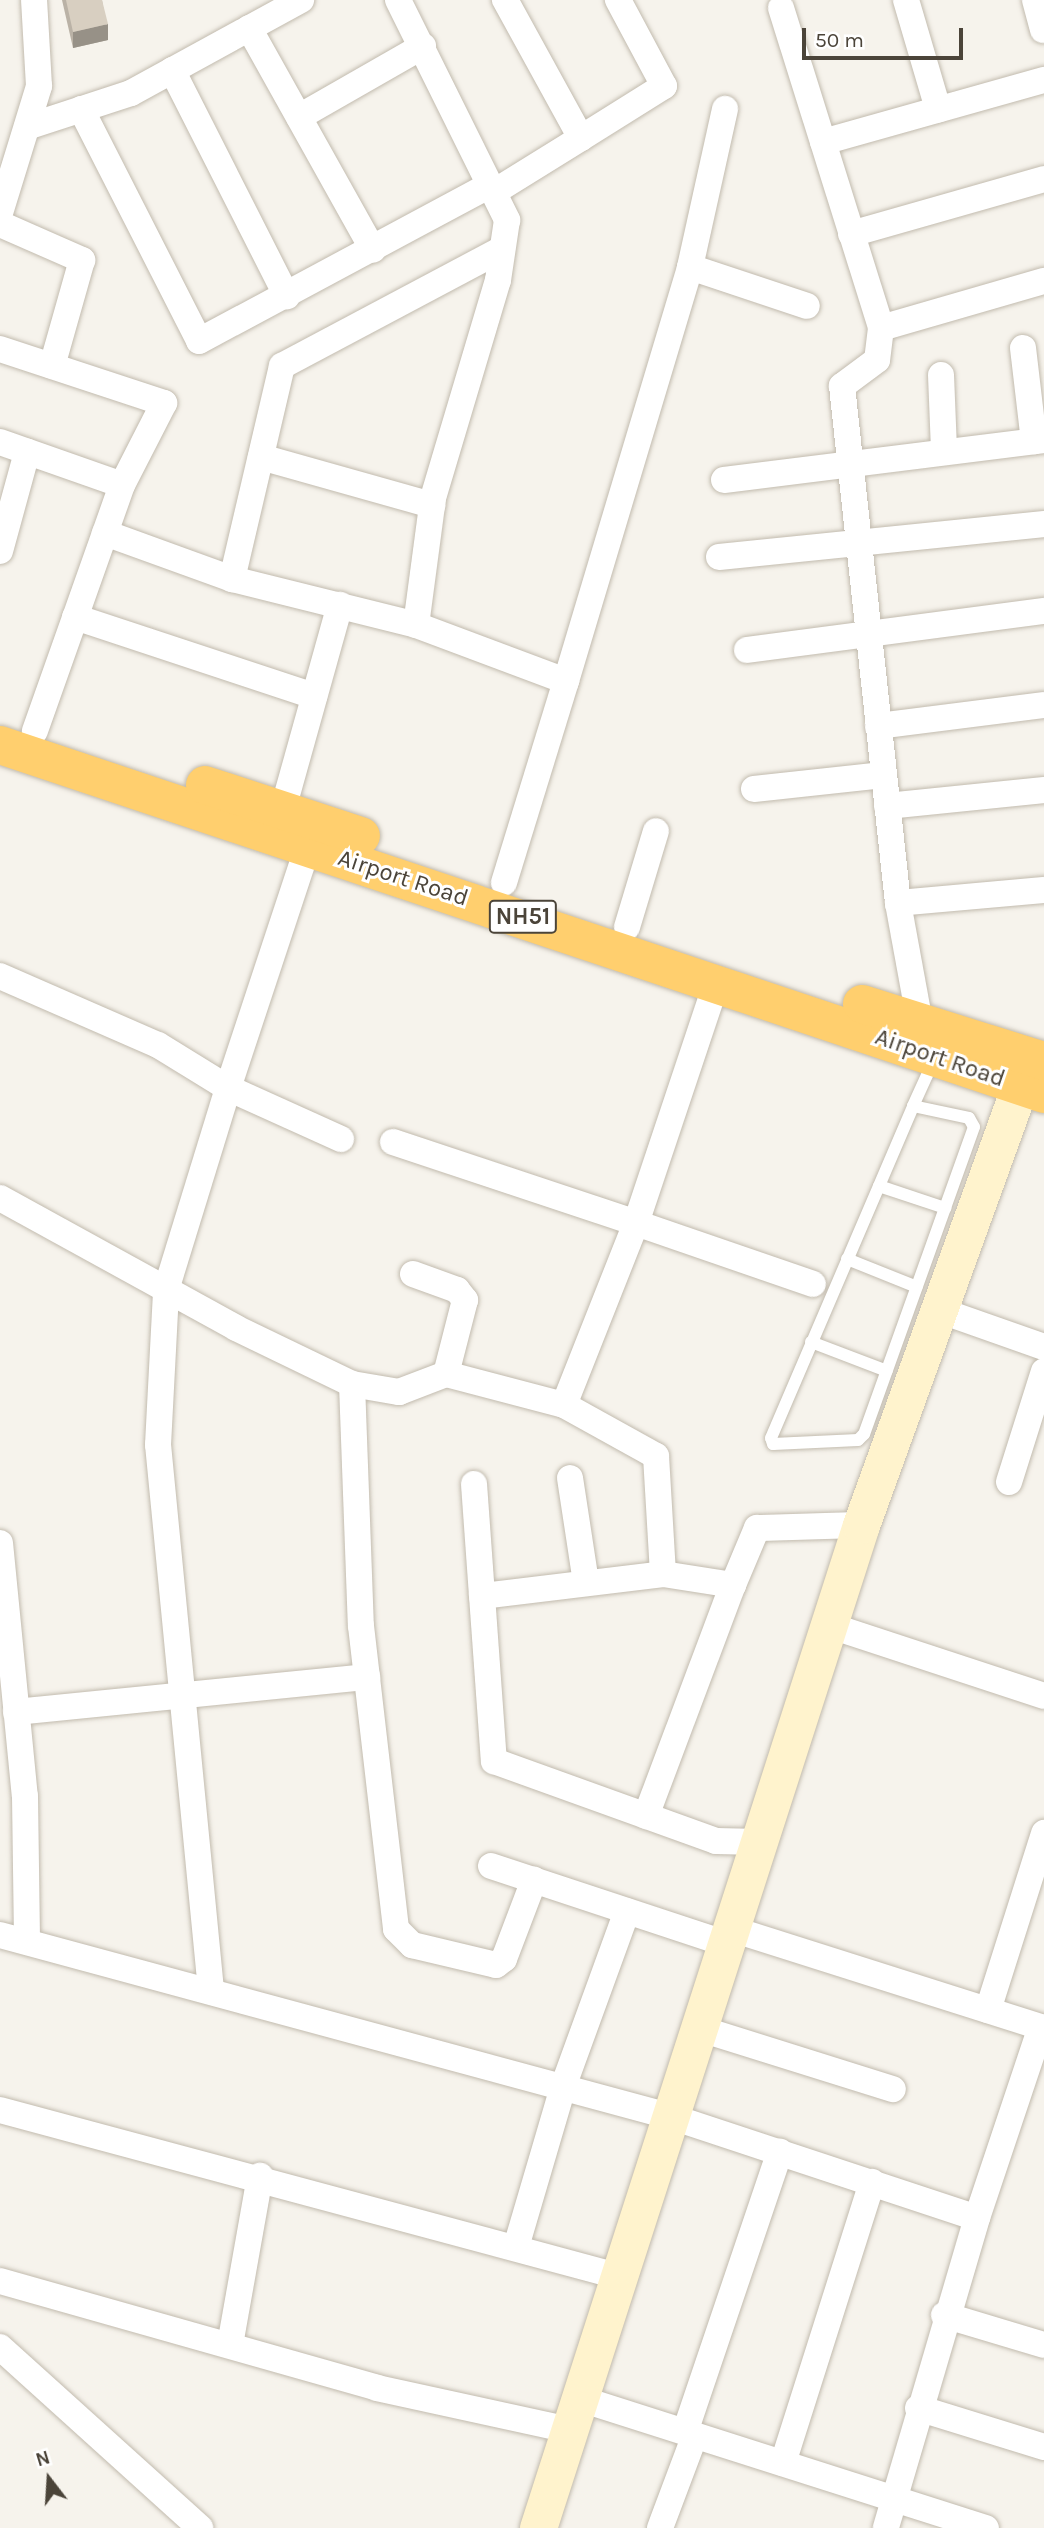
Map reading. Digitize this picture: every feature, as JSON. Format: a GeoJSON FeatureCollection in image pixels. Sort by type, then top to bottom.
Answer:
{"type":"FeatureCollection","features":[{"type":"Feature","properties":{"kind":"highway","name":"Airport Road"},"geometry":{"type":"LineString","coordinates":[[0,718],[920,1023],[1034,1074]]}},
{"type":"Feature","properties":{"kind":"highway","name":"Airport Road"},"geometry":{"type":"LineString","coordinates":[[0,745],[717,981],[936,1057],[1034,1074]]}},
{"type":"Feature","properties":{"kind":"street"},"geometry":{"type":"LineString","coordinates":[[2,201],[39,86],[34,0]]}},
{"type":"Feature","properties":{"kind":"street"},"geometry":{"type":"LineString","coordinates":[[27,127],[81,109],[172,70],[301,0]]}},
{"type":"Feature","properties":{"kind":"street"},"geometry":{"type":"LineString","coordinates":[[398,0],[507,220],[502,250],[432,505],[416,625]]}},
{"type":"Feature","properties":{"kind":"street"},"geometry":{"type":"LineString","coordinates":[[81,109],[200,341],[287,298],[492,188],[581,138],[664,86],[618,0]]}},
{"type":"Feature","properties":{"kind":"street"},"geometry":{"type":"LineString","coordinates":[[906,0],[938,109]]}},
{"type":"Feature","properties":{"kind":"street"},"geometry":{"type":"LineString","coordinates":[[1035,0],[1044,31]]}},
{"type":"Feature","properties":{"kind":"street"},"geometry":{"type":"LineString","coordinates":[[507,1],[581,138]]}},
{"type":"Feature","properties":{"kind":"street"},"geometry":{"type":"LineString","coordinates":[[781,8],[881,328],[877,360],[842,386],[898,903],[920,1023]]}},
{"type":"Feature","properties":{"kind":"street"},"geometry":{"type":"LineString","coordinates":[[249,28],[373,250]]}},
{"type":"Feature","properties":{"kind":"street"},"geometry":{"type":"LineString","coordinates":[[299,117],[423,46]]}},
{"type":"Feature","properties":{"kind":"street"},"geometry":{"type":"LineString","coordinates":[[172,70],[287,298]]}},
{"type":"Feature","properties":{"kind":"street"},"geometry":{"type":"LineString","coordinates":[[823,142],[1044,80]]}},
{"type":"Feature","properties":{"kind":"street"},"geometry":{"type":"LineString","coordinates":[[504,883],[690,267],[725,109]]}},
{"type":"Feature","properties":{"kind":"street"},"geometry":{"type":"LineString","coordinates":[[851,234],[1044,179]]}},
{"type":"Feature","properties":{"kind":"street"},"geometry":{"type":"LineString","coordinates":[[0,224],[82,260],[52,366]]}},
{"type":"Feature","properties":{"kind":"street"},"geometry":{"type":"LineString","coordinates":[[232,579],[282,366],[502,250]]}},
{"type":"Feature","properties":{"kind":"street"},"geometry":{"type":"LineString","coordinates":[[690,267],[807,306]]}},
{"type":"Feature","properties":{"kind":"street"},"geometry":{"type":"LineString","coordinates":[[881,328],[1044,281]]}},
{"type":"Feature","properties":{"kind":"street"},"geometry":{"type":"LineString","coordinates":[[724,480],[850,461],[1039,441],[1023,348]]}},
{"type":"Feature","properties":{"kind":"street"},"geometry":{"type":"LineString","coordinates":[[0,349],[164,403],[122,485],[35,731]]}},
{"type":"Feature","properties":{"kind":"street"},"geometry":{"type":"LineString","coordinates":[[941,375],[944,450]]}},
{"type":"Feature","properties":{"kind":"street"},"geometry":{"type":"LineString","coordinates":[[0,442],[122,485]]}},
{"type":"Feature","properties":{"kind":"street"},"geometry":{"type":"LineString","coordinates":[[0,551],[27,452]]}},
{"type":"Feature","properties":{"kind":"street"},"geometry":{"type":"LineString","coordinates":[[261,457],[432,505]]}},
{"type":"Feature","properties":{"kind":"street"},"geometry":{"type":"LineString","coordinates":[[719,557],[859,546],[1044,524]]}},
{"type":"Feature","properties":{"kind":"street"},"geometry":{"type":"LineString","coordinates":[[105,533],[232,579],[416,625],[566,681]]}},
{"type":"Feature","properties":{"kind":"street"},"geometry":{"type":"LineString","coordinates":[[283,810],[340,605]]}},
{"type":"Feature","properties":{"kind":"street"},"geometry":{"type":"LineString","coordinates":[[747,650],[1044,611]]}},
{"type":"Feature","properties":{"kind":"street"},"geometry":{"type":"LineString","coordinates":[[75,617],[314,696]]}},
{"type":"Feature","properties":{"kind":"street"},"geometry":{"type":"LineString","coordinates":[[878,726],[1044,705]]}},
{"type":"Feature","properties":{"kind":"street"},"geometry":{"type":"LineString","coordinates":[[754,789],[883,775]]}},
{"type":"Feature","properties":{"kind":"street"},"geometry":{"type":"LineString","coordinates":[[887,806],[1044,790]]}},
{"type":"Feature","properties":{"kind":"street"},"geometry":{"type":"LineString","coordinates":[[627,926],[656,831]]}},
{"type":"Feature","properties":{"kind":"street"},"geometry":{"type":"LineString","coordinates":[[211,1990],[158,1445],[166,1290],[228,1088],[308,846]]}},
{"type":"Feature","properties":{"kind":"street"},"geometry":{"type":"LineString","coordinates":[[898,903],[1044,890]]}},
{"type":"Feature","properties":{"kind":"street"},"geometry":{"type":"LineString","coordinates":[[0,976],[158,1045],[228,1088],[341,1139]]}},
{"type":"Feature","properties":{"kind":"street"},"geometry":{"type":"LineString","coordinates":[[564,1405],[636,1223],[717,981]]}},
{"type":"Feature","properties":{"kind":"street"},"geometry":{"type":"LineString","coordinates":[[538,2528],[701,2029],[861,1525],[927,1298],[1034,1074]]}},
{"type":"Feature","properties":{"kind":"street"},"geometry":{"type":"LineString","coordinates":[[393,1142],[813,1284]]}},
{"type":"Feature","properties":{"kind":"street"},"geometry":{"type":"LineString","coordinates":[[0,1198],[166,1290],[352,1384],[399,1392],[446,1374],[564,1405],[656,1456],[663,1574]]}},
{"type":"Feature","properties":{"kind":"street"},"geometry":{"type":"LineString","coordinates":[[414,1274],[457,1290],[465,1300],[446,1374]]}},
{"type":"Feature","properties":{"kind":"street"},"geometry":{"type":"LineString","coordinates":[[927,1298],[1044,1347]]}},
{"type":"Feature","properties":{"kind":"street"},"geometry":{"type":"LineString","coordinates":[[1009,1482],[1037,1415],[1044,1371]]}},
{"type":"Feature","properties":{"kind":"street"},"geometry":{"type":"LineString","coordinates":[[352,1384],[367,1677],[399,1936],[477,1962],[500,1963],[534,1880]]}},
{"type":"Feature","properties":{"kind":"street"},"geometry":{"type":"LineString","coordinates":[[570,1478],[586,1583]]}},
{"type":"Feature","properties":{"kind":"street"},"geometry":{"type":"LineString","coordinates":[[474,1484],[494,1761],[716,1841],[760,1842]]}},
{"type":"Feature","properties":{"kind":"street"},"geometry":{"type":"LineString","coordinates":[[646,1816],[757,1528],[861,1525]]}},
{"type":"Feature","properties":{"kind":"street"},"geometry":{"type":"LineString","coordinates":[[0,1543],[26,1808],[27,1940]]}},
{"type":"Feature","properties":{"kind":"street"},"geometry":{"type":"LineString","coordinates":[[482,1596],[663,1574],[733,1585]]}},
{"type":"Feature","properties":{"kind":"street"},"geometry":{"type":"LineString","coordinates":[[828,1625],[1044,1696]]}},
{"type":"Feature","properties":{"kind":"street"},"geometry":{"type":"LineString","coordinates":[[16,1712],[367,1677]]}},
{"type":"Feature","properties":{"kind":"street"},"geometry":{"type":"LineString","coordinates":[[988,2010],[1044,1833]]}},
{"type":"Feature","properties":{"kind":"street"},"geometry":{"type":"LineString","coordinates":[[491,1866],[628,1911],[730,1937],[1043,2027],[944,2315],[886,2528]]}},
{"type":"Feature","properties":{"kind":"street"},"geometry":{"type":"LineString","coordinates":[[516,2247],[563,2087],[628,1911]]}},
{"type":"Feature","properties":{"kind":"street"},"geometry":{"type":"LineString","coordinates":[[0,1935],[211,1990],[672,2118],[976,2218]]}},
{"type":"Feature","properties":{"kind":"street"},"geometry":{"type":"LineString","coordinates":[[701,2029],[893,2089]]}},
{"type":"Feature","properties":{"kind":"street"},"geometry":{"type":"LineString","coordinates":[[0,2110],[260,2176],[621,2277]]}},
{"type":"Feature","properties":{"kind":"street"},"geometry":{"type":"LineString","coordinates":[[660,2528],[780,2152]]}},
{"type":"Feature","properties":{"kind":"street"},"geometry":{"type":"LineString","coordinates":[[230,2346],[260,2176]]}},
{"type":"Feature","properties":{"kind":"street"},"geometry":{"type":"LineString","coordinates":[[783,2463],[872,2182]]}},
{"type":"Feature","properties":{"kind":"street"},"geometry":{"type":"LineString","coordinates":[[0,2281],[377,2388],[576,2414],[690,2434],[986,2528]]}},
{"type":"Feature","properties":{"kind":"street"},"geometry":{"type":"LineString","coordinates":[[944,2315],[1044,2345]]}},
{"type":"Feature","properties":{"kind":"street"},"geometry":{"type":"LineString","coordinates":[[0,2347],[200,2528]]}},
{"type":"Feature","properties":{"kind":"street"},"geometry":{"type":"LineString","coordinates":[[918,2408],[1044,2447]]}},
{"type":"Feature","properties":{"kind":"lane"},"geometry":{"type":"LineString","coordinates":[[913,1106],[975,1123],[945,1208],[927,1298],[887,1371],[861,1437],[773,1444],[811,1342],[913,1106],[936,1057]]}},
{"type":"Feature","properties":{"kind":"lane"},"geometry":{"type":"LineString","coordinates":[[879,1186],[945,1208]]}},
{"type":"Feature","properties":{"kind":"lane"},"geometry":{"type":"LineString","coordinates":[[847,1259],[927,1298]]}},
{"type":"Feature","properties":{"kind":"lane"},"geometry":{"type":"LineString","coordinates":[[811,1342],[887,1371]]}},
{"type":"Feature","properties":{"kind":"building"},"geometry":{"type":"Polygon","coordinates":[[[66,0],[102,0],[108,24],[73,32],[66,0]]]}}]}
